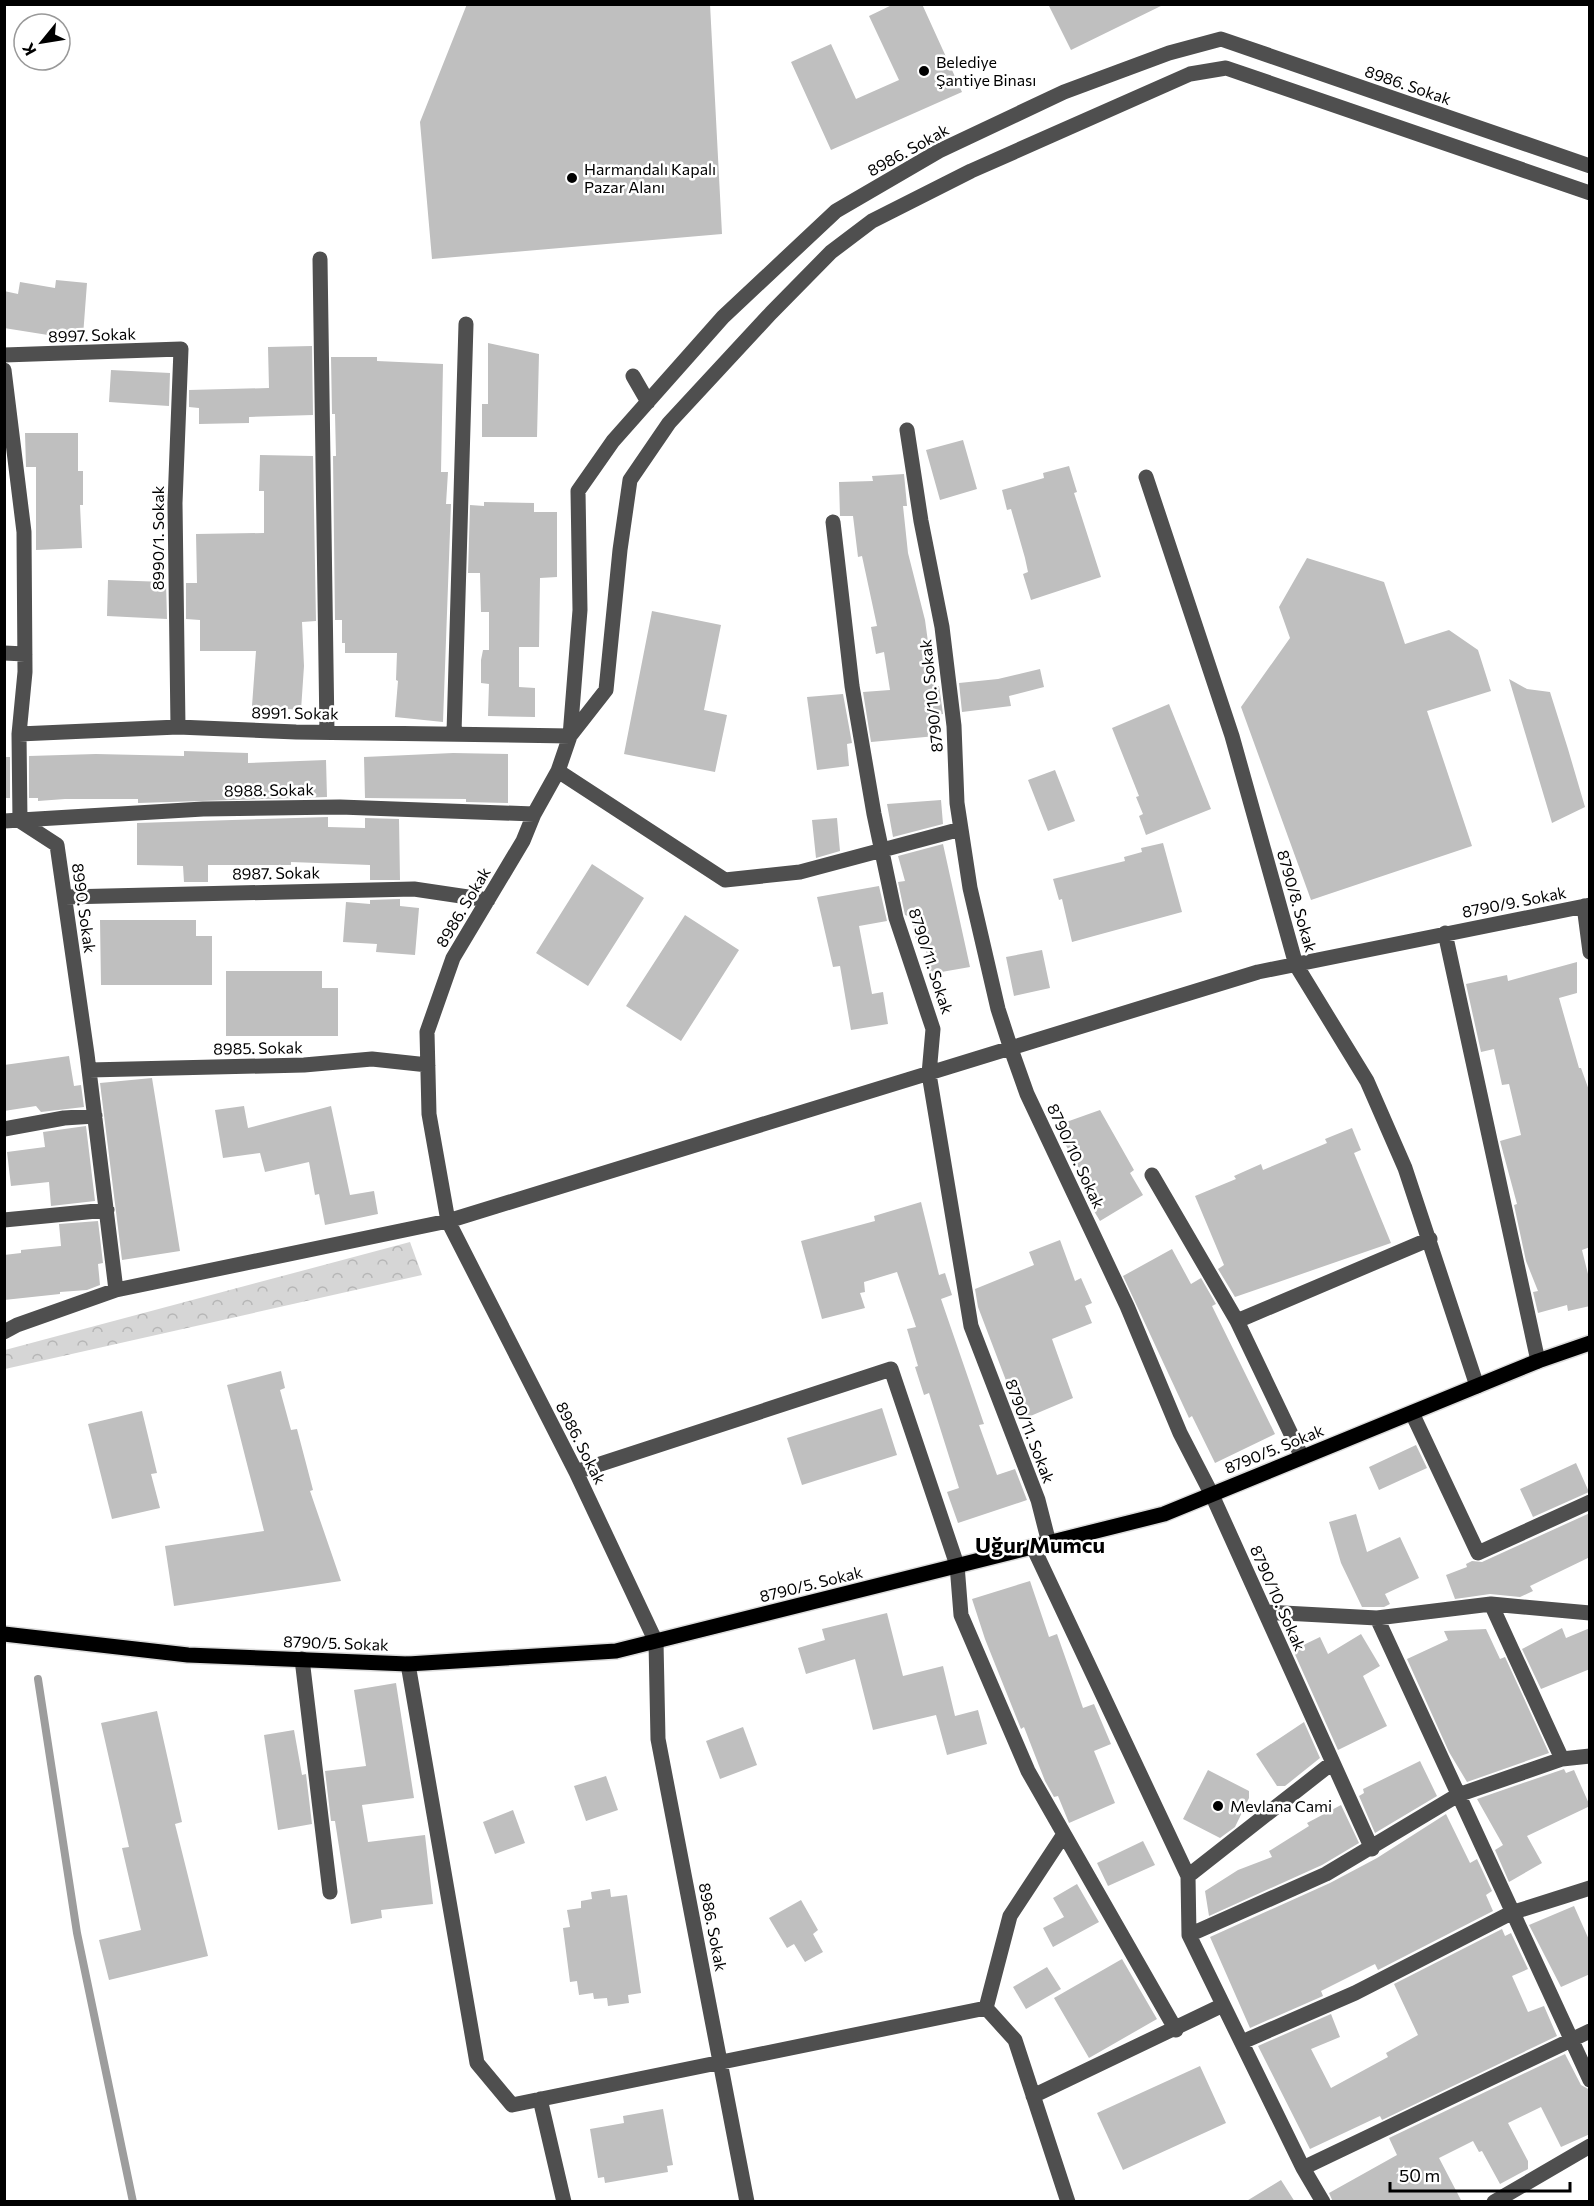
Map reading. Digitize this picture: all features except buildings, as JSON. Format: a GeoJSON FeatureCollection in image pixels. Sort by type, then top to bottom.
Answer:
{"type":"FeatureCollection","features":[{"type":"Feature","properties":{"kind":"main road","name":"8790/5. Sokak"},"geometry":{"type":"LineString","coordinates":[[4,1634],[188,1655],[408,1664],[615,1651],[1164,1514],[1538,1361],[1590,1343]]}},
{"type":"Feature","properties":{"kind":"street","name":"8986. Sokak"},"geometry":{"type":"LineString","coordinates":[[747,2202],[658,1739],[656,1642],[576,1472],[448,1221],[429,1114],[427,1032],[453,958],[523,841],[534,814],[558,771],[570,736],[580,610],[578,491],[613,441],[723,317],[836,211],[939,151],[1064,92],[1169,53],[1221,39],[1590,166]]}},
{"type":"Feature","properties":{"kind":"street","name":"8986. Sokak"},"geometry":{"type":"LineString","coordinates":[[570,736],[606,690],[620,550],[630,480],[669,423],[771,313],[831,252],[872,221],[971,171],[1190,74],[1226,68],[1590,193]]}},
{"type":"Feature","properties":{"kind":"street"},"geometry":{"type":"LineString","coordinates":[[320,259],[327,732]]}},
{"type":"Feature","properties":{"kind":"street"},"geometry":{"type":"LineString","coordinates":[[454,733],[466,324]]}},
{"type":"Feature","properties":{"kind":"street","name":"8997. Sokak"},"geometry":{"type":"LineString","coordinates":[[4,355],[181,349]]}},
{"type":"Feature","properties":{"kind":"street","name":"8990/1. Sokak"},"geometry":{"type":"LineString","coordinates":[[178,727],[175,503],[181,349]]}},
{"type":"Feature","properties":{"kind":"street"},"geometry":{"type":"LineString","coordinates":[[4,370],[24,532],[25,654],[12,821]]}},
{"type":"Feature","properties":{"kind":"street"},"geometry":{"type":"LineString","coordinates":[[633,376],[648,402]]}},
{"type":"Feature","properties":{"kind":"street","name":"8790/10. Sokak"},"geometry":{"type":"LineString","coordinates":[[907,430],[921,521],[942,627],[954,726],[957,802],[970,888],[998,1009],[1027,1094],[1127,1306],[1180,1433],[1212,1494],[1372,1849]]}},
{"type":"Feature","properties":{"kind":"street","name":"8790/8. Sokak"},"geometry":{"type":"LineString","coordinates":[[1146,477],[1232,736],[1296,965],[1367,1081],[1405,1168],[1477,1386]]}},
{"type":"Feature","properties":{"kind":"street","name":"8790/11. Sokak"},"geometry":{"type":"LineString","coordinates":[[833,522],[852,686],[896,918],[933,1029],[929,1074],[971,1326],[1038,1500],[1049,1543]]}},
{"type":"Feature","properties":{"kind":"street"},"geometry":{"type":"LineString","coordinates":[[4,653],[25,654]]}},
{"type":"Feature","properties":{"kind":"street","name":"8991. Sokak"},"geometry":{"type":"LineString","coordinates":[[19,734],[178,727],[570,736]]}},
{"type":"Feature","properties":{"kind":"street"},"geometry":{"type":"LineString","coordinates":[[558,771],[725,880],[800,872],[883,852],[961,829]]}},
{"type":"Feature","properties":{"kind":"street","name":"8988. Sokak"},"geometry":{"type":"LineString","coordinates":[[12,821],[203,809],[328,807],[534,814]]}},
{"type":"Feature","properties":{"kind":"street","name":"8990. Sokak"},"geometry":{"type":"LineString","coordinates":[[12,821],[57,845],[89,1070],[116,1290]]}},
{"type":"Feature","properties":{"kind":"street","name":"8987. Sokak"},"geometry":{"type":"LineString","coordinates":[[65,897],[414,889],[488,900]]}},
{"type":"Feature","properties":{"kind":"street"},"geometry":{"type":"LineString","coordinates":[[1587,905],[1590,952]]}},
{"type":"Feature","properties":{"kind":"street","name":"8790/9. Sokak"},"geometry":{"type":"LineString","coordinates":[[4,1332],[17,1324],[116,1290],[448,1221],[1258,972],[1587,905]]}},
{"type":"Feature","properties":{"kind":"street"},"geometry":{"type":"LineString","coordinates":[[1445,933],[1538,1361]]}},
{"type":"Feature","properties":{"kind":"street","name":"8985. Sokak"},"geometry":{"type":"LineString","coordinates":[[89,1070],[304,1065],[372,1059],[428,1065]]}},
{"type":"Feature","properties":{"kind":"street"},"geometry":{"type":"LineString","coordinates":[[4,1129],[63,1118],[95,1116]]}},
{"type":"Feature","properties":{"kind":"street"},"geometry":{"type":"LineString","coordinates":[[1152,1174],[1237,1321],[1302,1457]]}},
{"type":"Feature","properties":{"kind":"street"},"geometry":{"type":"LineString","coordinates":[[4,1220],[107,1210]]}},
{"type":"Feature","properties":{"kind":"street"},"geometry":{"type":"LineString","coordinates":[[1237,1321],[1430,1239]]}},
{"type":"Feature","properties":{"kind":"street"},"geometry":{"type":"LineString","coordinates":[[576,1472],[891,1369],[957,1566],[961,1615],[1028,1771],[1176,2030]]}},
{"type":"Feature","properties":{"kind":"street"},"geometry":{"type":"LineString","coordinates":[[1412,1413],[1478,1553],[1590,1502]]}},
{"type":"Feature","properties":{"kind":"street"},"geometry":{"type":"LineString","coordinates":[[1033,1547],[1188,1876],[1190,1935],[1303,2168],[1323,2202]]}},
{"type":"Feature","properties":{"kind":"street"},"geometry":{"type":"LineString","coordinates":[[1265,1612],[1377,1618],[1491,1604],[1590,1613]]}},
{"type":"Feature","properties":{"kind":"street"},"geometry":{"type":"LineString","coordinates":[[1491,1604],[1562,1760]]}},
{"type":"Feature","properties":{"kind":"street"},"geometry":{"type":"LineString","coordinates":[[1377,1618],[1511,1913],[1590,2080]]}},
{"type":"Feature","properties":{"kind":"street"},"geometry":{"type":"LineString","coordinates":[[302,1659],[330,1892]]}},
{"type":"Feature","properties":{"kind":"street"},"geometry":{"type":"LineString","coordinates":[[408,1664],[477,2063],[512,2105],[986,2008]]}},
{"type":"Feature","properties":{"kind":"street"},"geometry":{"type":"LineString","coordinates":[[1190,1935],[1326,1874],[1372,1849],[1458,1795],[1562,1760],[1590,1756]]}},
{"type":"Feature","properties":{"kind":"street"},"geometry":{"type":"LineString","coordinates":[[1188,1876],[1332,1763]]}},
{"type":"Feature","properties":{"kind":"street"},"geometry":{"type":"LineString","coordinates":[[986,2008],[1010,1916],[1064,1834]]}},
{"type":"Feature","properties":{"kind":"street"},"geometry":{"type":"LineString","coordinates":[[1242,2042],[1355,1993],[1511,1913],[1590,1888]]}},
{"type":"Feature","properties":{"kind":"street"},"geometry":{"type":"LineString","coordinates":[[1033,2096],[1176,2030],[1224,2005]]}},
{"type":"Feature","properties":{"kind":"street"},"geometry":{"type":"LineString","coordinates":[[986,2008],[1015,2040],[1068,2202]]}},
{"type":"Feature","properties":{"kind":"street"},"geometry":{"type":"LineString","coordinates":[[1303,2168],[1590,2031]]}},
{"type":"Feature","properties":{"kind":"street"},"geometry":{"type":"LineString","coordinates":[[540,2099],[564,2202]]}},
{"type":"Feature","properties":{"kind":"street"},"geometry":{"type":"LineString","coordinates":[[1494,2202],[1590,2146]]}},
{"type":"Feature","properties":{"kind":"green space"},"geometry":{"type":"Polygon","coordinates":[[[410,1242],[422,1275],[5,1369],[5,1350],[410,1242]]]}},
{"type":"Feature","properties":{"kind":"waterway"},"geometry":{"type":"LineString","coordinates":[[38,1679],[77,1933],[133,2202]]}},
{"type":"Feature","properties":{"kind":"place","name":"Belediye Şantiye Binası"},"geometry":{"type":"Point","coordinates":[924,71]}},
{"type":"Feature","properties":{"kind":"place","name":"Harmandalı Kapalı Pazar Alanı"},"geometry":{"type":"Point","coordinates":[572,178]}},
{"type":"Feature","properties":{"kind":"place","name":"Mevlana Cami"},"geometry":{"type":"Point","coordinates":[1218,1806]}},
{"type":"Feature","properties":{"kind":"district","name":"Uğur Mumcu"},"geometry":{"type":"Point","coordinates":[1040,1545]}}]}
